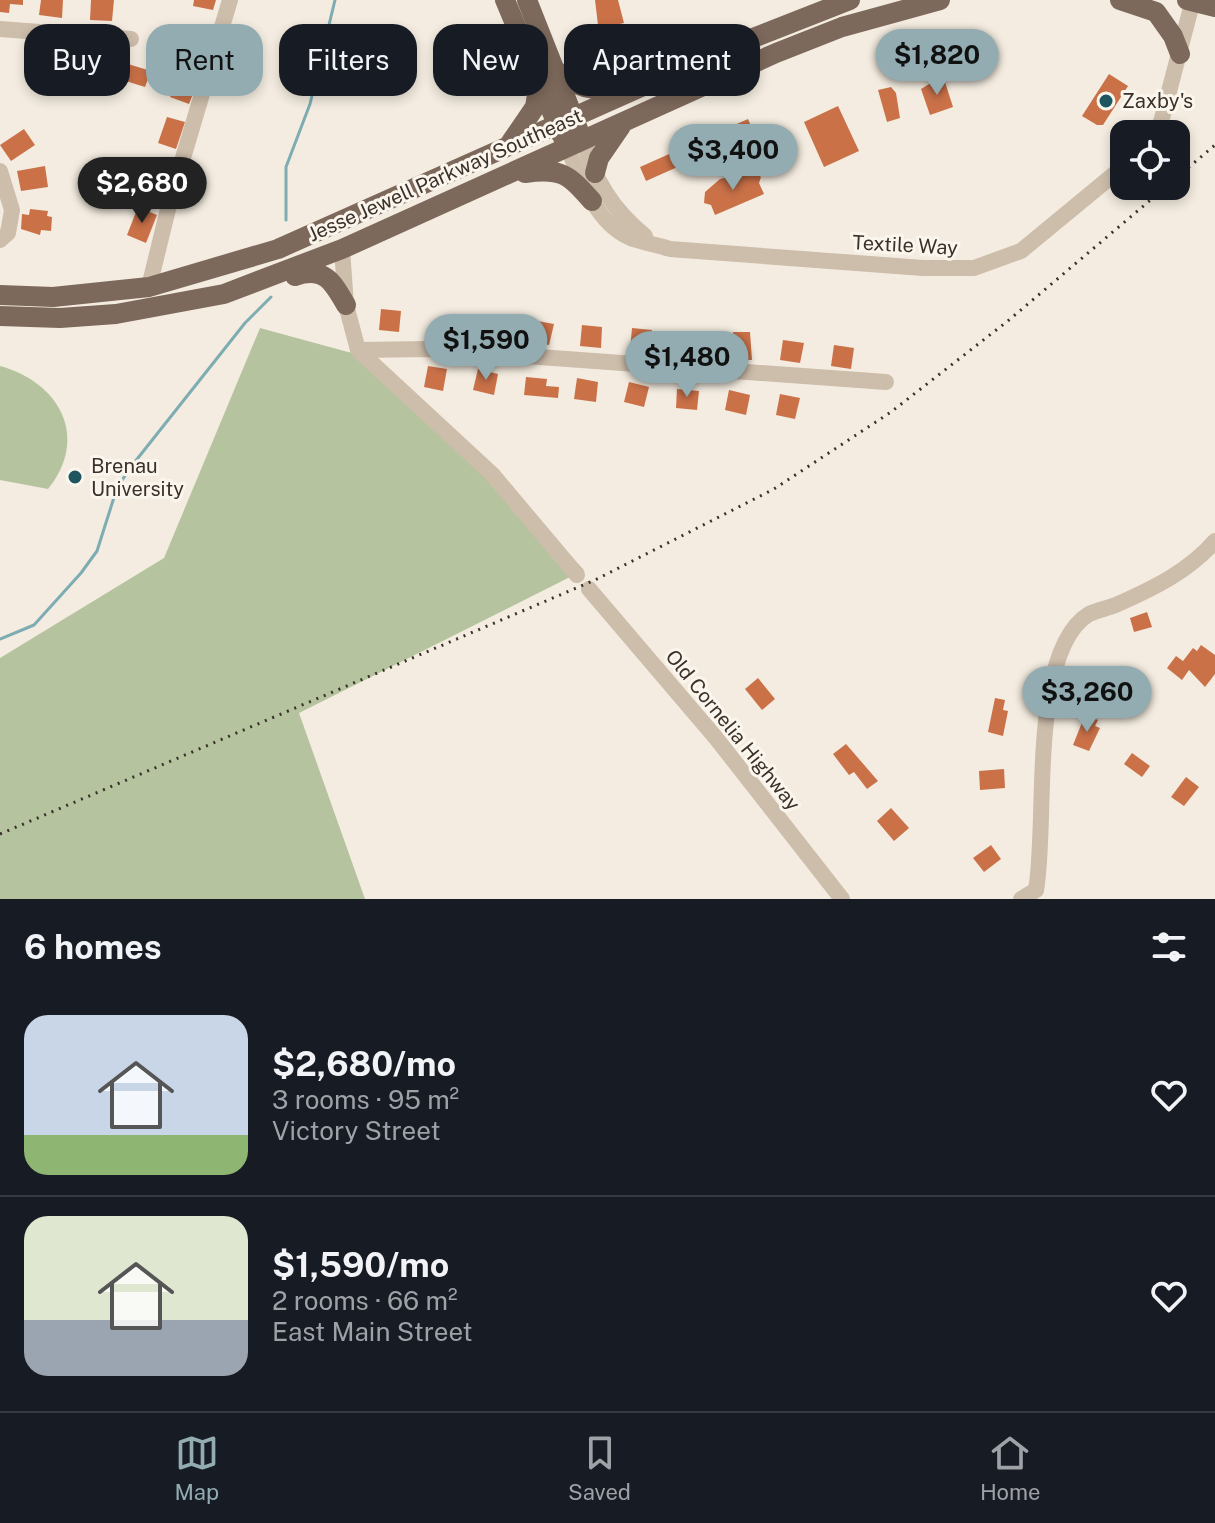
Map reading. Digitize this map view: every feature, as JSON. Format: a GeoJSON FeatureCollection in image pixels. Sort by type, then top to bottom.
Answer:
{"type":"FeatureCollection","features":[{"type":"Feature","properties":{"kind":"main road"},"geometry":{"type":"LineString","coordinates":[[505,0],[518,24]]}},
{"type":"Feature","properties":{"kind":"main road"},"geometry":{"type":"LineString","coordinates":[[527,0],[533,24]]}},
{"type":"Feature","properties":{"kind":"main road","name":"Jesse Jewell Parkway Southeast"},"geometry":{"type":"LineString","coordinates":[[0,316],[60,318],[116,314],[224,294],[342,249],[842,27],[940,0]]}},
{"type":"Feature","properties":{"kind":"main road"},"geometry":{"type":"LineString","coordinates":[[1120,0],[1156,12],[1173,36],[1180,54]]}},
{"type":"Feature","properties":{"kind":"main road"},"geometry":{"type":"LineString","coordinates":[[1191,0],[1215,7]]}},
{"type":"Feature","properties":{"kind":"main road","name":"Jesse Jewell Parkway Southeast"},"geometry":{"type":"LineString","coordinates":[[760,37],[846,1]]}},
{"type":"Feature","properties":{"kind":"main road"},"geometry":{"type":"LineString","coordinates":[[548,81],[575,143]]}},
{"type":"Feature","properties":{"kind":"main road"},"geometry":{"type":"LineString","coordinates":[[506,148],[532,112],[538,96]]}},
{"type":"Feature","properties":{"kind":"main road","name":"Jesse Jewell Parkway Southeast"},"geometry":{"type":"LineString","coordinates":[[0,295],[53,297],[149,287],[278,249],[620,96]]}},
{"type":"Feature","properties":{"kind":"main road"},"geometry":{"type":"LineString","coordinates":[[595,173],[610,138],[624,123]]}},
{"type":"Feature","properties":{"kind":"main road"},"geometry":{"type":"LineString","coordinates":[[510,175],[554,170],[571,177],[592,201]]}},
{"type":"Feature","properties":{"kind":"main road"},"geometry":{"type":"LineString","coordinates":[[257,282],[273,284],[315,272],[334,282],[346,305]]}},
{"type":"Feature","properties":{"kind":"street"},"geometry":{"type":"LineString","coordinates":[[149,287],[169,205],[230,0]]}},
{"type":"Feature","properties":{"kind":"street"},"geometry":{"type":"LineString","coordinates":[[1162,120],[1191,0]]}},
{"type":"Feature","properties":{"kind":"street"},"geometry":{"type":"LineString","coordinates":[[0,29],[131,39]]}},
{"type":"Feature","properties":{"kind":"street"},"geometry":{"type":"LineString","coordinates":[[575,143],[595,173],[603,193],[624,219],[652,243]]}},
{"type":"Feature","properties":{"kind":"street","name":"Textile Way"},"geometry":{"type":"LineString","coordinates":[[575,143],[592,201],[612,226],[633,239],[670,249],[923,268],[974,268],[1021,251],[1110,178]]}},
{"type":"Feature","properties":{"kind":"street"},"geometry":{"type":"LineString","coordinates":[[0,171],[12,210],[8,233],[0,240]]}},
{"type":"Feature","properties":{"kind":"street"},"geometry":{"type":"LineString","coordinates":[[342,249],[346,305],[358,350],[492,474],[577,575]]}},
{"type":"Feature","properties":{"kind":"street"},"geometry":{"type":"LineString","coordinates":[[358,350],[429,349],[886,382]]}},
{"type":"Feature","properties":{"kind":"street"},"geometry":{"type":"LineString","coordinates":[[1021,899],[1038,895],[1042,861],[1046,705],[1055,668],[1073,629],[1090,614],[1169,580],[1215,541]]}},
{"type":"Feature","properties":{"kind":"street","name":"Old Cornelia Highway"},"geometry":{"type":"LineString","coordinates":[[589,589],[716,738],[842,899]]}},
{"type":"Feature","properties":{"kind":"green space"},"geometry":{"type":"Polygon","coordinates":[[[260,328],[381,361],[584,570],[299,713],[365,899],[0,899],[0,658],[164,558],[260,328]]]}},
{"type":"Feature","properties":{"kind":"green space"},"geometry":{"type":"Polygon","coordinates":[[[0,366],[38,385],[52,398],[62,414],[67,431],[67,450],[48,489],[0,480],[0,366]]]}},
{"type":"Feature","properties":{"kind":"building"},"geometry":{"type":"Polygon","coordinates":[[[0,0],[23,0],[23,5],[10,4],[9,13],[0,12],[0,0]]]}},
{"type":"Feature","properties":{"kind":"building"},"geometry":{"type":"Polygon","coordinates":[[[41,0],[63,0],[62,18],[39,15],[41,0]]]}},
{"type":"Feature","properties":{"kind":"building"},"geometry":{"type":"Polygon","coordinates":[[[91,0],[114,0],[112,21],[90,20],[91,0]]]}},
{"type":"Feature","properties":{"kind":"building"},"geometry":{"type":"Polygon","coordinates":[[[194,0],[216,0],[213,10],[193,6],[194,0]]]}},
{"type":"Feature","properties":{"kind":"building"},"geometry":{"type":"Polygon","coordinates":[[[595,0],[618,0],[624,23],[598,24],[595,0]]]}},
{"type":"Feature","properties":{"kind":"building"},"geometry":{"type":"Polygon","coordinates":[[[130,65],[146,69],[145,87],[130,82],[130,65]]]}},
{"type":"Feature","properties":{"kind":"building"},"geometry":{"type":"Polygon","coordinates":[[[1109,74],[1128,86],[1103,125],[1097,125],[1082,116],[1109,74]]]}},
{"type":"Feature","properties":{"kind":"building"},"geometry":{"type":"Polygon","coordinates":[[[939,78],[941,84],[945,82],[953,107],[930,115],[921,89],[939,78]]]}},
{"type":"Feature","properties":{"kind":"building"},"geometry":{"type":"Polygon","coordinates":[[[891,87],[896,93],[900,118],[887,122],[878,90],[891,87]]]}},
{"type":"Feature","properties":{"kind":"building"},"geometry":{"type":"Polygon","coordinates":[[[170,96],[192,96],[189,104],[170,96]]]}},
{"type":"Feature","properties":{"kind":"building"},"geometry":{"type":"Polygon","coordinates":[[[838,106],[859,151],[824,167],[804,122],[838,106]]]}},
{"type":"Feature","properties":{"kind":"building"},"geometry":{"type":"Polygon","coordinates":[[[167,117],[185,122],[176,149],[158,143],[167,117]]]}},
{"type":"Feature","properties":{"kind":"building"},"geometry":{"type":"Polygon","coordinates":[[[748,119],[754,133],[646,181],[640,167],[748,119]]]}},
{"type":"Feature","properties":{"kind":"building"},"geometry":{"type":"Polygon","coordinates":[[[24,129],[35,145],[11,161],[0,145],[24,129]]]}},
{"type":"Feature","properties":{"kind":"building"},"geometry":{"type":"Polygon","coordinates":[[[152,162],[171,168],[161,196],[142,189],[152,162]]]}},
{"type":"Feature","properties":{"kind":"building"},"geometry":{"type":"Polygon","coordinates":[[[45,166],[48,187],[21,191],[17,171],[45,166]]]}},
{"type":"Feature","properties":{"kind":"building"},"geometry":{"type":"Polygon","coordinates":[[[753,171],[761,177],[759,183],[764,194],[715,215],[711,205],[704,203],[705,192],[720,179],[753,171]]]}},
{"type":"Feature","properties":{"kind":"building"},"geometry":{"type":"Polygon","coordinates":[[[138,207],[157,215],[146,243],[127,235],[138,207]]]}},
{"type":"Feature","properties":{"kind":"building"},"geometry":{"type":"Polygon","coordinates":[[[30,209],[48,211],[47,216],[52,217],[51,231],[41,230],[40,235],[21,229],[22,214],[29,215],[30,209]]]}},
{"type":"Feature","properties":{"kind":"building"},"geometry":{"type":"Polygon","coordinates":[[[381,309],[401,311],[399,332],[379,330],[381,309]]]}},
{"type":"Feature","properties":{"kind":"building"},"geometry":{"type":"Polygon","coordinates":[[[482,315],[503,319],[499,340],[478,337],[482,315]]]}},
{"type":"Feature","properties":{"kind":"building"},"geometry":{"type":"Polygon","coordinates":[[[532,320],[554,324],[549,345],[528,340],[532,320]]]}},
{"type":"Feature","properties":{"kind":"building"},"geometry":{"type":"Polygon","coordinates":[[[582,325],[602,327],[601,348],[580,346],[582,325]]]}},
{"type":"Feature","properties":{"kind":"building"},"geometry":{"type":"Polygon","coordinates":[[[632,328],[652,330],[650,352],[630,350],[632,328]]]}},
{"type":"Feature","properties":{"kind":"building"},"geometry":{"type":"Polygon","coordinates":[[[733,332],[750,332],[752,360],[732,359],[733,332]]]}},
{"type":"Feature","properties":{"kind":"building"},"geometry":{"type":"Polygon","coordinates":[[[682,333],[703,336],[700,356],[680,354],[682,333]]]}},
{"type":"Feature","properties":{"kind":"building"},"geometry":{"type":"Polygon","coordinates":[[[783,340],[804,343],[800,363],[780,360],[783,340]]]}},
{"type":"Feature","properties":{"kind":"building"},"geometry":{"type":"Polygon","coordinates":[[[834,345],[854,348],[851,369],[831,366],[834,345]]]}},
{"type":"Feature","properties":{"kind":"building"},"geometry":{"type":"Polygon","coordinates":[[[428,366],[447,369],[443,391],[424,387],[428,366]]]}},
{"type":"Feature","properties":{"kind":"building"},"geometry":{"type":"Polygon","coordinates":[[[478,369],[498,374],[494,395],[473,390],[478,369]]]}},
{"type":"Feature","properties":{"kind":"building"},"geometry":{"type":"Polygon","coordinates":[[[526,377],[547,379],[546,386],[559,387],[558,398],[524,395],[526,377]]]}},
{"type":"Feature","properties":{"kind":"building"},"geometry":{"type":"Polygon","coordinates":[[[577,378],[598,382],[596,402],[574,399],[577,378]]]}},
{"type":"Feature","properties":{"kind":"building"},"geometry":{"type":"Polygon","coordinates":[[[629,382],[649,387],[644,407],[624,402],[629,382]]]}},
{"type":"Feature","properties":{"kind":"building"},"geometry":{"type":"Polygon","coordinates":[[[677,389],[699,391],[697,410],[676,408],[677,389]]]}},
{"type":"Feature","properties":{"kind":"building"},"geometry":{"type":"Polygon","coordinates":[[[729,390],[750,395],[746,415],[725,410],[729,390]]]}},
{"type":"Feature","properties":{"kind":"building"},"geometry":{"type":"Polygon","coordinates":[[[780,394],[800,398],[795,419],[776,415],[780,394]]]}},
{"type":"Feature","properties":{"kind":"building"},"geometry":{"type":"Polygon","coordinates":[[[1147,612],[1152,627],[1134,632],[1130,618],[1147,612]]]}},
{"type":"Feature","properties":{"kind":"building"},"geometry":{"type":"Polygon","coordinates":[[[1201,645],[1215,655],[1215,674],[1205,687],[1189,670],[1182,680],[1167,668],[1176,656],[1183,661],[1193,648],[1197,651],[1201,645]]]}},
{"type":"Feature","properties":{"kind":"building"},"geometry":{"type":"Polygon","coordinates":[[[758,678],[775,699],[762,710],[745,689],[758,678]]]}},
{"type":"Feature","properties":{"kind":"building"},"geometry":{"type":"Polygon","coordinates":[[[995,698],[1005,700],[1003,710],[1008,711],[1003,736],[988,732],[995,698]]]}},
{"type":"Feature","properties":{"kind":"building"},"geometry":{"type":"Polygon","coordinates":[[[1085,715],[1098,720],[1095,726],[1100,728],[1089,751],[1073,745],[1085,715]]]}},
{"type":"Feature","properties":{"kind":"building"},"geometry":{"type":"Polygon","coordinates":[[[846,744],[878,781],[867,789],[854,772],[849,775],[833,754],[846,744]]]}},
{"type":"Feature","properties":{"kind":"building"},"geometry":{"type":"Polygon","coordinates":[[[1132,753],[1150,766],[1142,777],[1124,764],[1132,753]]]}},
{"type":"Feature","properties":{"kind":"building"},"geometry":{"type":"Polygon","coordinates":[[[1004,769],[1005,788],[980,790],[979,771],[1004,769]]]}},
{"type":"Feature","properties":{"kind":"building"},"geometry":{"type":"Polygon","coordinates":[[[1186,777],[1199,787],[1184,806],[1171,797],[1186,777]]]}},
{"type":"Feature","properties":{"kind":"building"},"geometry":{"type":"Polygon","coordinates":[[[891,808],[909,828],[894,841],[877,821],[891,808]]]}},
{"type":"Feature","properties":{"kind":"building"},"geometry":{"type":"Polygon","coordinates":[[[991,845],[1001,859],[984,872],[973,858],[991,845]]]}},
{"type":"Feature","properties":{"kind":"waterway"},"geometry":{"type":"LineString","coordinates":[[286,220],[286,167],[310,104],[335,0]]}},
{"type":"Feature","properties":{"kind":"waterway"},"geometry":{"type":"LineString","coordinates":[[0,639],[34,625],[81,573],[97,551],[117,488],[130,468],[245,323],[271,297]]}},
{"type":"Feature","properties":{"kind":"railway"},"geometry":{"type":"LineString","coordinates":[[1190,166],[1215,145]]}},
{"type":"Feature","properties":{"kind":"railway"},"geometry":{"type":"LineString","coordinates":[[0,834],[595,580],[774,489],[891,412],[1009,320],[1150,200]]}},
{"type":"Feature","properties":{"kind":"place","name":"Zaxby's"},"geometry":{"type":"Point","coordinates":[1106,101]}},
{"type":"Feature","properties":{"kind":"place","name":"Brenau University"},"geometry":{"type":"Point","coordinates":[75,477]}}]}
